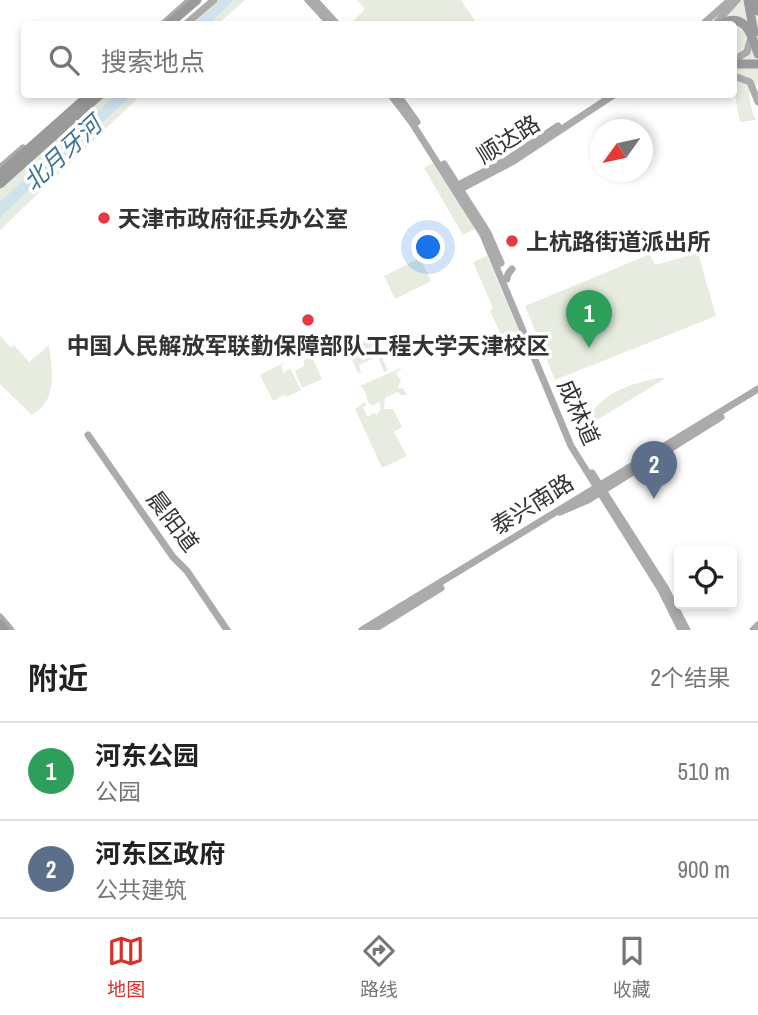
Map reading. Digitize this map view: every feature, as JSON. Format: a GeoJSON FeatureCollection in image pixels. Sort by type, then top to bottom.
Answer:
{"type":"FeatureCollection","features":[{"type":"Feature","properties":{"kind":"highway"},"geometry":{"type":"LineString","coordinates":[[172,21],[197,0]]}},
{"type":"Feature","properties":{"kind":"highway"},"geometry":{"type":"LineString","coordinates":[[181,21],[205,0]]}},
{"type":"Feature","properties":{"kind":"highway"},"geometry":{"type":"LineString","coordinates":[[748,0],[758,55]]}},
{"type":"Feature","properties":{"kind":"highway"},"geometry":{"type":"LineString","coordinates":[[756,0],[758,11]]}},
{"type":"Feature","properties":{"kind":"highway"},"geometry":{"type":"LineString","coordinates":[[737,21],[751,32],[758,55]]}},
{"type":"Feature","properties":{"kind":"highway"},"geometry":{"type":"LineString","coordinates":[[737,68],[758,66]]}},
{"type":"Feature","properties":{"kind":"highway"},"geometry":{"type":"LineString","coordinates":[[2,167],[95,98]]}},
{"type":"Feature","properties":{"kind":"highway"},"geometry":{"type":"LineString","coordinates":[[0,186],[96,98]]}},
{"type":"Feature","properties":{"kind":"highway"},"geometry":{"type":"LineString","coordinates":[[0,624],[5,630]]}},
{"type":"Feature","properties":{"kind":"main road"},"geometry":{"type":"LineString","coordinates":[[166,21],[190,0]]}},
{"type":"Feature","properties":{"kind":"main road"},"geometry":{"type":"LineString","coordinates":[[190,21],[214,0]]}},
{"type":"Feature","properties":{"kind":"main road"},"geometry":{"type":"LineString","coordinates":[[308,0],[327,21]]}},
{"type":"Feature","properties":{"kind":"main road"},"geometry":{"type":"LineString","coordinates":[[315,0],[334,21]]}},
{"type":"Feature","properties":{"kind":"main road"},"geometry":{"type":"LineString","coordinates":[[707,21],[734,0]]}},
{"type":"Feature","properties":{"kind":"main road"},"geometry":{"type":"LineString","coordinates":[[712,21],[734,0]]}},
{"type":"Feature","properties":{"kind":"main road"},"geometry":{"type":"LineString","coordinates":[[717,21],[734,0]]}},
{"type":"Feature","properties":{"kind":"main road"},"geometry":{"type":"LineString","coordinates":[[737,65],[751,43],[751,32]]}},
{"type":"Feature","properties":{"kind":"main road"},"geometry":{"type":"LineString","coordinates":[[737,69],[752,79],[758,88]]}},
{"type":"Feature","properties":{"kind":"main road"},"geometry":{"type":"LineString","coordinates":[[737,70],[750,82],[758,102]]}},
{"type":"Feature","properties":{"kind":"main road"},"geometry":{"type":"LineString","coordinates":[[2,167],[80,98]]}},
{"type":"Feature","properties":{"kind":"main road","name":"成林道"},"geometry":{"type":"LineString","coordinates":[[393,98],[488,233],[571,435],[599,489]]}},
{"type":"Feature","properties":{"kind":"main road","name":"成林道"},"geometry":{"type":"LineString","coordinates":[[400,98],[457,188],[486,241],[568,439],[670,595],[687,630]]}},
{"type":"Feature","properties":{"kind":"main road","name":"顺达路"},"geometry":{"type":"LineString","coordinates":[[457,188],[508,159],[599,98]]}},
{"type":"Feature","properties":{"kind":"main road","name":"顺达路"},"geometry":{"type":"LineString","coordinates":[[457,188],[512,162],[609,98]]}},
{"type":"Feature","properties":{"kind":"main road"},"geometry":{"type":"LineString","coordinates":[[508,279],[512,269]]}},
{"type":"Feature","properties":{"kind":"main road","name":"泰兴南路"},"geometry":{"type":"LineString","coordinates":[[362,630],[584,494],[599,489],[758,392]]}},
{"type":"Feature","properties":{"kind":"main road","name":"晨阳道"},"geometry":{"type":"LineString","coordinates":[[88,436],[225,630]]}},
{"type":"Feature","properties":{"kind":"main road"},"geometry":{"type":"LineString","coordinates":[[576,506],[599,489]]}},
{"type":"Feature","properties":{"kind":"main road"},"geometry":{"type":"LineString","coordinates":[[576,506],[583,506],[598,498],[608,501]]}},
{"type":"Feature","properties":{"kind":"main road","name":"成林道"},"geometry":{"type":"LineString","coordinates":[[608,501],[661,590],[681,630]]}},
{"type":"Feature","properties":{"kind":"main road","name":"泰兴南路"},"geometry":{"type":"LineString","coordinates":[[373,630],[483,561],[508,542],[576,506]]}},
{"type":"Feature","properties":{"kind":"main road"},"geometry":{"type":"LineString","coordinates":[[0,617],[11,630]]}},
{"type":"Feature","properties":{"kind":"main road"},"geometry":{"type":"LineString","coordinates":[[753,630],[758,625]]}},
{"type":"Feature","properties":{"kind":"shaded area"},"geometry":{"type":"Polygon","coordinates":[[[208,0],[245,0],[221,21],[184,21],[208,0]]]}},
{"type":"Feature","properties":{"kind":"shaded area"},"geometry":{"type":"Polygon","coordinates":[[[357,0],[461,0],[475,21],[353,21],[365,9],[357,0]]]}},
{"type":"Feature","properties":{"kind":"shaded area"},"geometry":{"type":"Polygon","coordinates":[[[738,0],[758,0],[758,83],[749,94],[756,120],[740,122],[736,98],[737,21],[719,21],[738,0]]]}},
{"type":"Feature","properties":{"kind":"shaded area"},"geometry":{"type":"Polygon","coordinates":[[[97,98],[138,98],[0,230],[0,181],[97,98]]]}},
{"type":"Feature","properties":{"kind":"shaded area"},"geometry":{"type":"Polygon","coordinates":[[[434,162],[475,229],[463,235],[424,168],[434,162]]]}},
{"type":"Feature","properties":{"kind":"shaded area"},"geometry":{"type":"Polygon","coordinates":[[[698,253],[716,316],[555,380],[525,306],[650,254],[655,265],[698,253]]]}},
{"type":"Feature","properties":{"kind":"shaded area"},"geometry":{"type":"Polygon","coordinates":[[[487,256],[527,350],[512,358],[490,311],[493,308],[473,262],[487,256]]]}},
{"type":"Feature","properties":{"kind":"shaded area"},"geometry":{"type":"Polygon","coordinates":[[[420,258],[431,281],[395,299],[384,276],[420,258]]]}},
{"type":"Feature","properties":{"kind":"shaded area"},"geometry":{"type":"Polygon","coordinates":[[[0,335],[11,348],[14,345],[29,362],[49,345],[51,390],[44,405],[32,415],[0,384],[0,335]]]}},
{"type":"Feature","properties":{"kind":"shaded area"},"geometry":{"type":"Polygon","coordinates":[[[372,338],[388,370],[384,372],[378,356],[359,365],[361,372],[358,373],[347,349],[372,338]]]}},
{"type":"Feature","properties":{"kind":"shaded area"},"geometry":{"type":"Polygon","coordinates":[[[312,357],[322,379],[302,388],[295,371],[304,366],[304,360],[312,357]]]}},
{"type":"Feature","properties":{"kind":"shaded area"},"geometry":{"type":"Polygon","coordinates":[[[285,362],[281,366],[284,373],[290,368],[301,390],[273,401],[260,375],[285,362]]]}},
{"type":"Feature","properties":{"kind":"shaded area"},"geometry":{"type":"Polygon","coordinates":[[[403,367],[396,373],[401,381],[397,388],[403,388],[407,395],[398,392],[385,398],[384,409],[393,409],[402,427],[394,432],[407,456],[382,468],[355,409],[365,402],[367,405],[363,406],[366,415],[377,414],[381,409],[379,402],[372,406],[369,404],[364,389],[360,386],[403,367]]]}},
{"type":"Feature","properties":{"kind":"shaded area"},"geometry":{"type":"Polygon","coordinates":[[[666,378],[592,423],[593,411],[606,398],[630,386],[666,378]]]}},
{"type":"Feature","properties":{"kind":"water"},"geometry":{"type":"Polygon","coordinates":[[[220,0],[234,0],[211,21],[197,21],[220,0]]]}},
{"type":"Feature","properties":{"kind":"water","name":"北月牙河"},"geometry":{"type":"Polygon","coordinates":[[[113,98],[129,98],[0,217],[0,202],[113,98]]]}},
{"type":"Feature","properties":{"kind":"place","name":"天津市政府征兵办公室"},"geometry":{"type":"Point","coordinates":[104,218]}},
{"type":"Feature","properties":{"kind":"place","name":"上杭路街道派出所"},"geometry":{"type":"Point","coordinates":[512,241]}},
{"type":"Feature","properties":{"kind":"place","name":"中国人民解放军联勤保障部队工程大学天津校区"},"geometry":{"type":"Point","coordinates":[308,320]}},
{"type":"Feature","properties":{"kind":"place","name":"河东公园"},"geometry":{"type":"Point","coordinates":[589,348]}},
{"type":"Feature","properties":{"kind":"place","name":"河东区政府"},"geometry":{"type":"Point","coordinates":[654,499]}}]}
